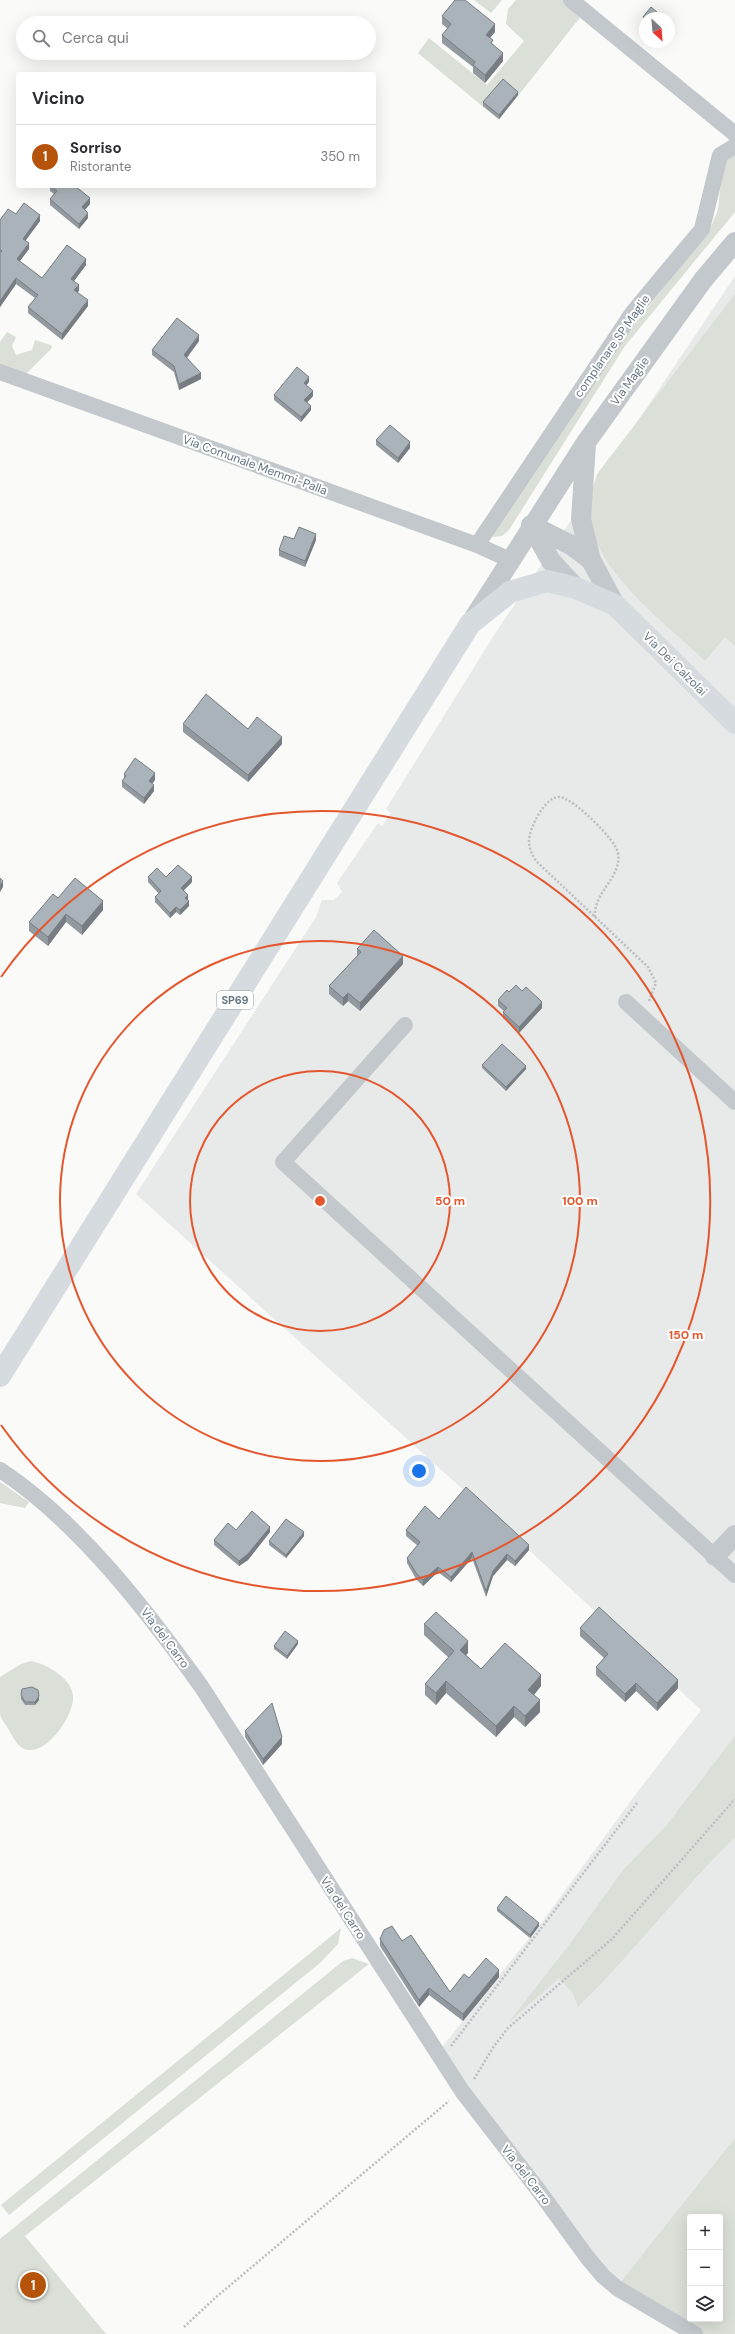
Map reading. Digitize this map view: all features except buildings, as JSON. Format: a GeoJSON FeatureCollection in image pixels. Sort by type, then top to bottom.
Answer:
{"type":"FeatureCollection","features":[{"type":"Feature","properties":{"kind":"main road"},"geometry":{"type":"LineString","coordinates":[[470,624],[510,592],[547,581],[576,588],[615,604]]}},
{"type":"Feature","properties":{"kind":"main road","name":"Via Dei Calzolai"},"geometry":{"type":"LineString","coordinates":[[615,604],[735,723]]}},
{"type":"Feature","properties":{"kind":"main road","name":"SP69"},"geometry":{"type":"LineString","coordinates":[[0,1376],[470,624]]}},
{"type":"Feature","properties":{"kind":"street"},"geometry":{"type":"LineString","coordinates":[[571,0],[735,134]]}},
{"type":"Feature","properties":{"kind":"street","name":"complanare SP Maglie"},"geometry":{"type":"LineString","coordinates":[[477,545],[633,312],[702,229],[720,155],[735,146]]}},
{"type":"Feature","properties":{"kind":"street","name":"Via Maglie"},"geometry":{"type":"LineString","coordinates":[[532,525],[587,441],[703,280],[735,242]]}},
{"type":"Feature","properties":{"kind":"street","name":"Via Comunale Memmi-Palla"},"geometry":{"type":"LineString","coordinates":[[0,372],[477,545],[510,560]]}},
{"type":"Feature","properties":{"kind":"street"},"geometry":{"type":"LineString","coordinates":[[587,441],[581,518],[591,560],[615,604]]}},
{"type":"Feature","properties":{"kind":"street"},"geometry":{"type":"LineString","coordinates":[[532,525],[571,546],[591,560]]}},
{"type":"Feature","properties":{"kind":"street"},"geometry":{"type":"LineString","coordinates":[[532,525],[551,561],[576,588]]}},
{"type":"Feature","properties":{"kind":"street","name":"SP69"},"geometry":{"type":"LineString","coordinates":[[470,624],[532,525]]}},
{"type":"Feature","properties":{"kind":"street"},"geometry":{"type":"LineString","coordinates":[[626,1002],[735,1102]]}},
{"type":"Feature","properties":{"kind":"street"},"geometry":{"type":"LineString","coordinates":[[405,1025],[283,1162],[715,1556],[735,1576]]}},
{"type":"Feature","properties":{"kind":"street","name":"Via del Carro"},"geometry":{"type":"LineString","coordinates":[[0,1470],[53,1513],[99,1558],[165,1636],[201,1686],[462,2091],[539,2191],[587,2257],[603,2276],[627,2294],[695,2334]]}},
{"type":"Feature","properties":{"kind":"street"},"geometry":{"type":"LineString","coordinates":[[715,1556],[735,1535]]}},
{"type":"Feature","properties":{"kind":"path"},"geometry":{"type":"LineString","coordinates":[[595,916],[595,905],[598,898],[615,872],[619,862],[616,846],[609,836],[581,811],[561,796],[556,797],[546,803],[533,826],[529,840],[531,852],[536,861],[648,967],[656,983],[654,992],[640,1014]]}},
{"type":"Feature","properties":{"kind":"path"},"geometry":{"type":"LineString","coordinates":[[184,2327],[215,2298],[462,2091],[480,2072],[494,2046],[508,2028],[612,1939],[735,1799]]}},
{"type":"Feature","properties":{"kind":"path"},"geometry":{"type":"LineString","coordinates":[[441,2059],[637,1802]]}},
{"type":"Feature","properties":{"kind":"shaded area"},"geometry":{"type":"Polygon","coordinates":[[[474,0],[502,0],[491,13],[474,0]]]}},
{"type":"Feature","properties":{"kind":"shaded area"},"geometry":{"type":"Polygon","coordinates":[[[516,0],[564,0],[582,15],[499,120],[418,53],[429,38],[487,85],[524,41],[506,24],[508,9],[516,0]]]}},
{"type":"Feature","properties":{"kind":"shaded area"},"geometry":{"type":"Polygon","coordinates":[[[735,154],[735,212],[625,346],[509,530],[502,536],[491,537],[627,334],[710,229],[718,210],[723,161],[735,154]]]}},
{"type":"Feature","properties":{"kind":"shaded area"},"geometry":{"type":"Polygon","coordinates":[[[735,276],[735,2334],[704,2334],[607,2272],[481,2109],[441,2048],[539,1926],[638,1791],[701,1710],[500,1523],[136,1194],[316,917],[322,900],[334,900],[342,892],[337,883],[378,823],[382,826],[391,813],[386,809],[496,632],[735,276]]]}},
{"type":"Feature","properties":{"kind":"shaded area"},"geometry":{"type":"Polygon","coordinates":[[[735,294],[735,646],[725,637],[705,661],[635,596],[618,577],[594,537],[589,516],[589,505],[597,474],[735,294]]]}},
{"type":"Feature","properties":{"kind":"shaded area"},"geometry":{"type":"Polygon","coordinates":[[[7,332],[16,337],[12,346],[16,355],[32,350],[35,340],[51,345],[52,348],[25,375],[0,368],[0,342],[7,332]]]}},
{"type":"Feature","properties":{"kind":"shaded area"},"geometry":{"type":"Polygon","coordinates":[[[0,1482],[29,1502],[25,1508],[0,1503],[0,1482]]]}},
{"type":"Feature","properties":{"kind":"shaded area"},"geometry":{"type":"Polygon","coordinates":[[[31,1661],[52,1669],[65,1679],[70,1685],[73,1699],[69,1715],[52,1739],[37,1749],[26,1750],[17,1743],[2,1720],[0,1714],[0,1677],[21,1664],[31,1661]]]}},
{"type":"Feature","properties":{"kind":"shaded area"},"geometry":{"type":"Polygon","coordinates":[[[735,1736],[735,1837],[578,2007],[573,1994],[559,1978],[508,2023],[572,1941],[623,1870],[666,1826],[735,1736]]]}},
{"type":"Feature","properties":{"kind":"shaded area"},"geometry":{"type":"Polygon","coordinates":[[[341,1928],[338,1944],[320,1963],[9,2215],[1,2205],[341,1928]]]}},
{"type":"Feature","properties":{"kind":"shaded area"},"geometry":{"type":"Polygon","coordinates":[[[352,1958],[369,1964],[25,2236],[106,2334],[0,2334],[0,2239],[343,1961],[352,1958]]]}},
{"type":"Feature","properties":{"kind":"shaded area"},"geometry":{"type":"Polygon","coordinates":[[[735,2138],[735,2334],[704,2334],[620,2283],[735,2138]]]}},
{"type":"Feature","properties":{"kind":"place","name":"Sorriso"},"geometry":{"type":"Point","coordinates":[33,2285]}}]}
